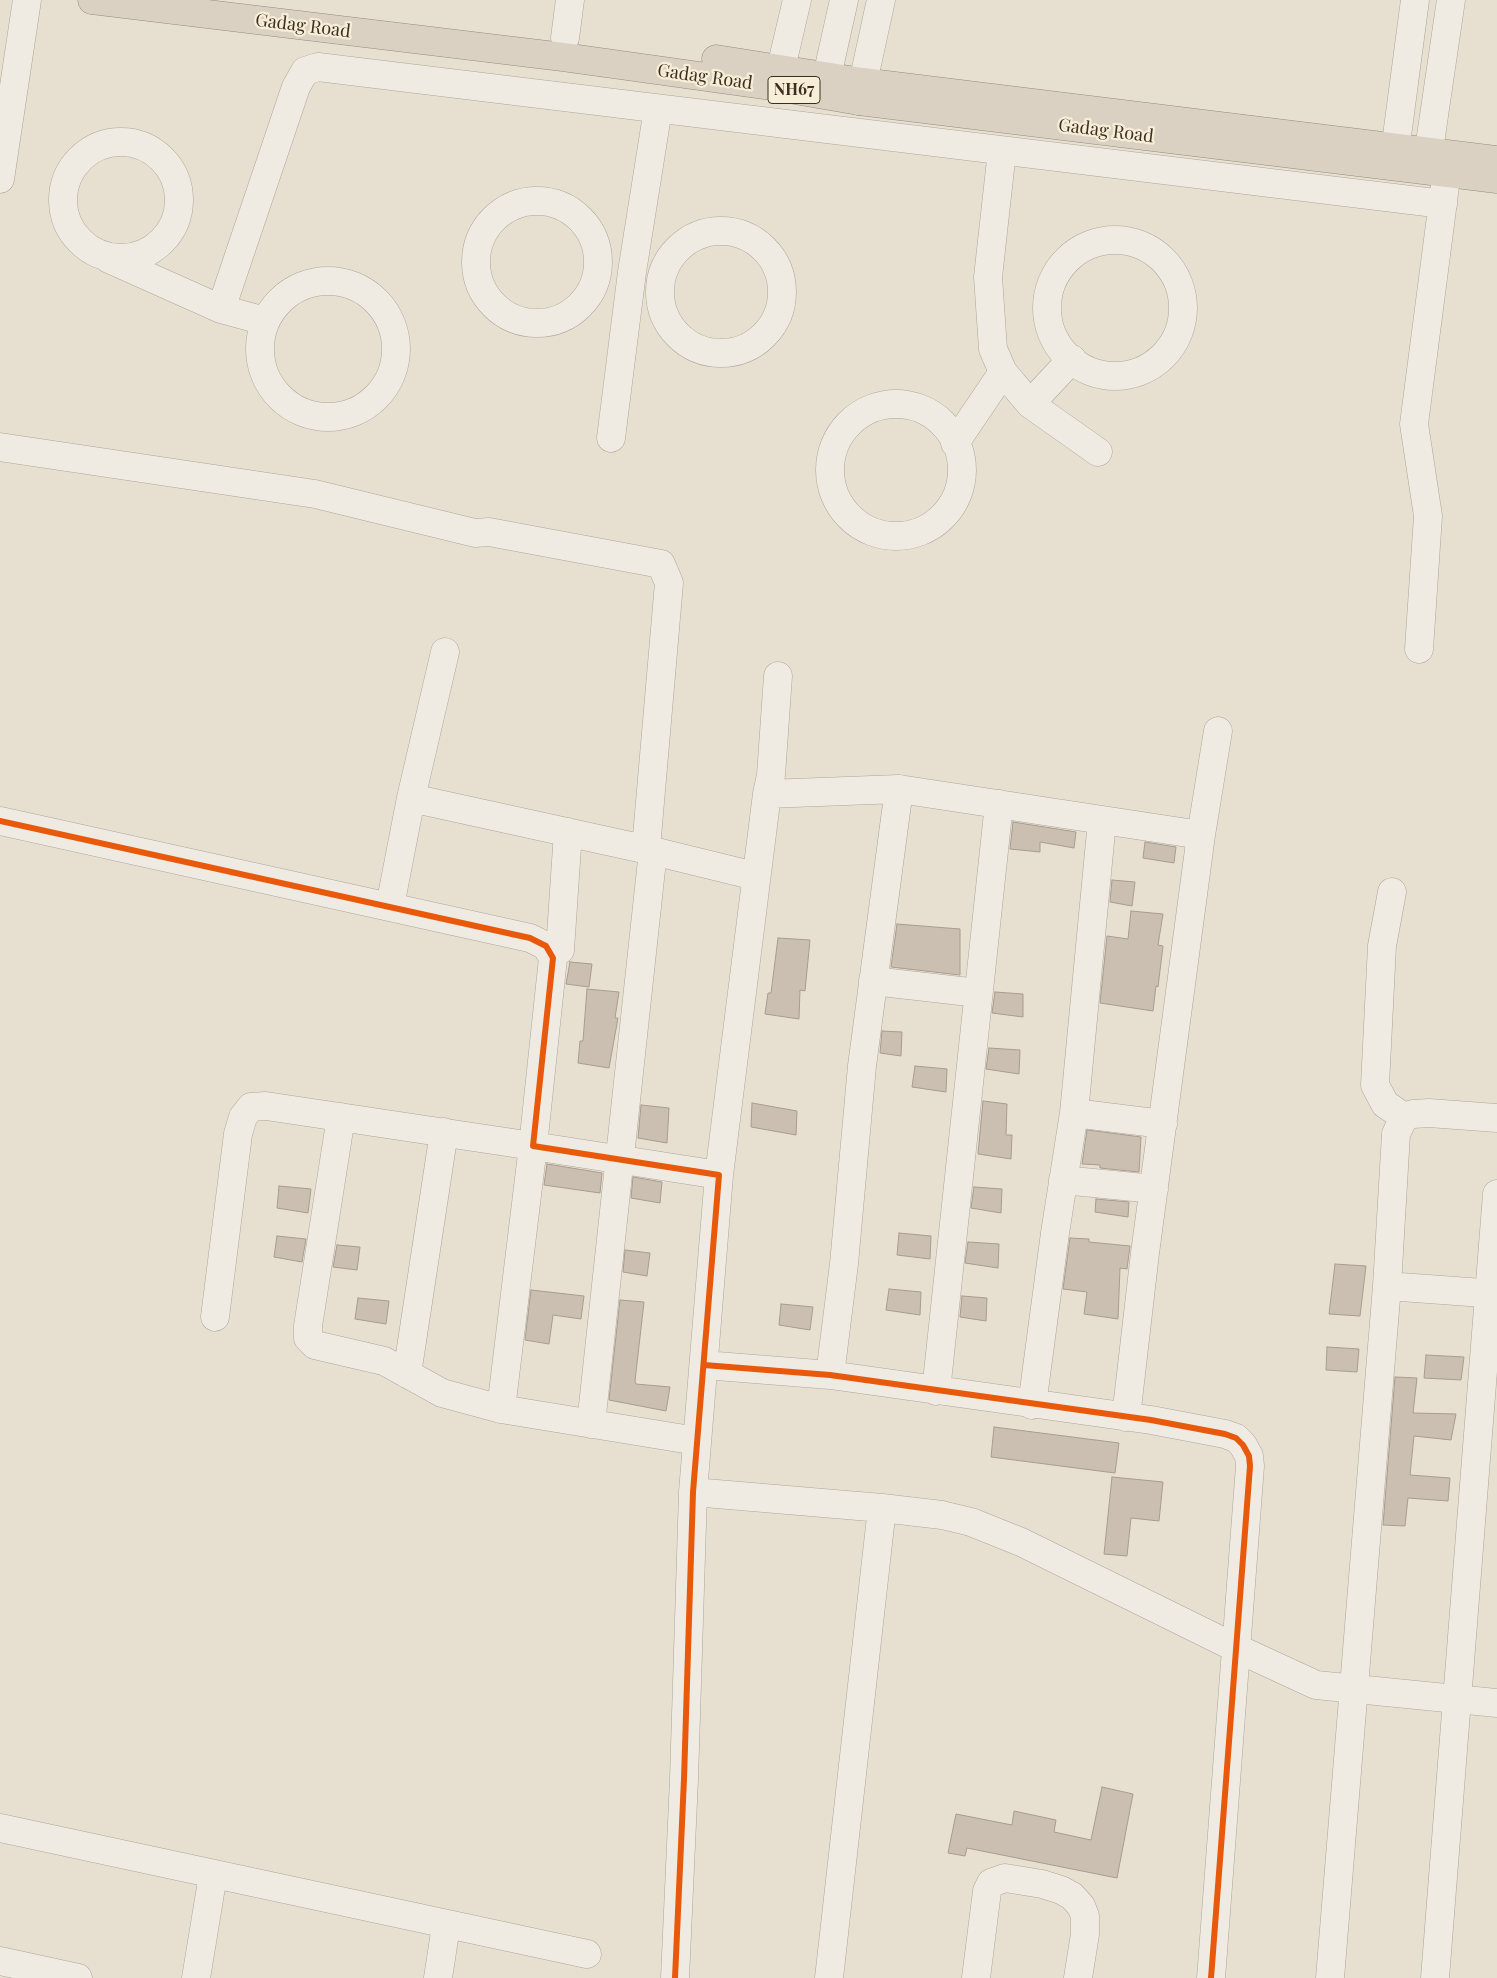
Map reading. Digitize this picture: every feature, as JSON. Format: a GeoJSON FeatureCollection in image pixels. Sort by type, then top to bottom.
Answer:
{"type":"FeatureCollection","features":[{"type":"Feature","properties":{"kind":"highway","name":"Gadag Road"},"geometry":{"type":"LineString","coordinates":[[92,0],[563,57],[824,84],[861,91],[1394,156],[1497,179]]}},
{"type":"Feature","properties":{"kind":"highway","name":"Gadag Road"},"geometry":{"type":"LineString","coordinates":[[250,0],[565,38],[781,68],[824,84]]}},
{"type":"Feature","properties":{"kind":"highway","name":"Gadag Road"},"geometry":{"type":"LineString","coordinates":[[1434,165],[1497,160]]}},
{"type":"Feature","properties":{"kind":"street"},"geometry":{"type":"LineString","coordinates":[[0,179],[28,0]]}},
{"type":"Feature","properties":{"kind":"street"},"geometry":{"type":"LineString","coordinates":[[565,38],[570,0]]}},
{"type":"Feature","properties":{"kind":"street"},"geometry":{"type":"LineString","coordinates":[[781,68],[797,0]]}},
{"type":"Feature","properties":{"kind":"street"},"geometry":{"type":"LineString","coordinates":[[824,84],[844,0]]}},
{"type":"Feature","properties":{"kind":"street"},"geometry":{"type":"LineString","coordinates":[[861,91],[881,0]]}},
{"type":"Feature","properties":{"kind":"street"},"geometry":{"type":"LineString","coordinates":[[1394,156],[1414,0]]}},
{"type":"Feature","properties":{"kind":"street"},"geometry":{"type":"LineString","coordinates":[[1419,649],[1428,516],[1414,424],[1443,204],[1434,165],[1451,0]]}},
{"type":"Feature","properties":{"kind":"street"},"geometry":{"type":"LineString","coordinates":[[221,309],[296,88],[305,71],[318,67],[1443,204]]}},
{"type":"Feature","properties":{"kind":"street"},"geometry":{"type":"LineString","coordinates":[[611,438],[632,272],[658,109]]}},
{"type":"Feature","properties":{"kind":"street"},"geometry":{"type":"LineString","coordinates":[[106,257],[126,259],[153,250],[168,236],[177,218],[179,208],[178,187],[170,168],[161,157],[143,146],[123,141],[103,144],[78,160],[66,176],[62,195],[64,215],[72,234],[87,249],[221,309],[265,321]]}},
{"type":"Feature","properties":{"kind":"street"},"geometry":{"type":"LineString","coordinates":[[1002,151],[988,278],[993,348],[1003,372],[1030,404],[1098,452]]}},
{"type":"Feature","properties":{"kind":"street"},"geometry":{"type":"LineString","coordinates":[[540,202],[560,206],[579,218],[588,229],[596,248],[598,270],[596,280],[586,300],[570,314],[543,323],[522,322],[502,313],[487,297],[478,278],[476,257],[481,238],[492,220],[519,204],[540,202]]}},
{"type":"Feature","properties":{"kind":"street"},"geometry":{"type":"LineString","coordinates":[[724,231],[745,236],[763,248],[772,259],[781,278],[782,300],[770,330],[754,344],[727,354],[706,352],[687,343],[671,327],[662,308],[660,287],[665,268],[676,250],[703,234],[724,231]]}},
{"type":"Feature","properties":{"kind":"street"},"geometry":{"type":"LineString","coordinates":[[1118,240],[1141,245],[1162,258],[1172,271],[1182,293],[1183,316],[1180,329],[1170,350],[1152,366],[1122,376],[1098,374],[1072,359],[1058,347],[1049,326],[1047,302],[1052,280],[1065,261],[1094,243],[1118,240]]}},
{"type":"Feature","properties":{"kind":"street"},"geometry":{"type":"LineString","coordinates":[[598,270],[632,272],[660,287]]}},
{"type":"Feature","properties":{"kind":"street"},"geometry":{"type":"LineString","coordinates":[[331,280],[355,286],[375,299],[386,312],[395,334],[397,357],[394,370],[383,391],[365,407],[335,417],[311,416],[289,406],[272,388],[262,367],[259,343],[265,321],[278,302],[308,284],[331,280]]}},
{"type":"Feature","properties":{"kind":"street"},"geometry":{"type":"LineString","coordinates":[[1030,404],[1072,359]]}},
{"type":"Feature","properties":{"kind":"street"},"geometry":{"type":"LineString","coordinates":[[955,443],[1003,372]]}},
{"type":"Feature","properties":{"kind":"street"},"geometry":{"type":"LineString","coordinates":[[900,403],[922,408],[942,421],[955,443],[962,455],[963,478],[960,490],[950,511],[932,526],[903,536],[880,535],[859,525],[841,508],[832,487],[829,464],[835,443],[848,424],[876,406],[900,403]]}},
{"type":"Feature","properties":{"kind":"street"},"geometry":{"type":"LineString","coordinates":[[0,447],[315,494],[475,534],[489,532],[661,564],[669,583],[646,848],[653,851]]}},
{"type":"Feature","properties":{"kind":"street"},"geometry":{"type":"LineString","coordinates":[[390,906],[411,798],[445,652]]}},
{"type":"Feature","properties":{"kind":"street"},"geometry":{"type":"LineString","coordinates":[[675,1978],[684,1779],[693,1492],[697,1441],[719,1175],[756,876],[771,775],[778,676]]}},
{"type":"Feature","properties":{"kind":"street"},"geometry":{"type":"LineString","coordinates":[[1126,1418],[1200,835],[1218,731]]}},
{"type":"Feature","properties":{"kind":"street"},"geometry":{"type":"LineString","coordinates":[[767,794],[899,789],[1102,822],[1200,835]]}},
{"type":"Feature","properties":{"kind":"street"},"geometry":{"type":"LineString","coordinates":[[830,1375],[844,1264],[862,1066],[899,789]]}},
{"type":"Feature","properties":{"kind":"street"},"geometry":{"type":"LineString","coordinates":[[411,798],[653,851],[756,876]]}},
{"type":"Feature","properties":{"kind":"street"},"geometry":{"type":"LineString","coordinates":[[936,1391],[999,804]]}},
{"type":"Feature","properties":{"kind":"street"},"geometry":{"type":"LineString","coordinates":[[0,821],[530,938],[546,946],[553,958],[533,1146],[501,1409]]}},
{"type":"Feature","properties":{"kind":"street"},"geometry":{"type":"LineString","coordinates":[[1032,1405],[1074,1114],[1102,822]]}},
{"type":"Feature","properties":{"kind":"street"},"geometry":{"type":"LineString","coordinates":[[560,950],[568,832]]}},
{"type":"Feature","properties":{"kind":"street"},"geometry":{"type":"LineString","coordinates":[[591,1424],[653,851]]}},
{"type":"Feature","properties":{"kind":"street"},"geometry":{"type":"LineString","coordinates":[[1392,892],[1382,946],[1376,1085],[1385,1104],[1404,1117]]}},
{"type":"Feature","properties":{"kind":"street"},"geometry":{"type":"LineString","coordinates":[[873,981],[978,992]]}},
{"type":"Feature","properties":{"kind":"street"},"geometry":{"type":"LineString","coordinates":[[215,1317],[238,1134],[243,1116],[251,1107],[266,1106],[342,1117],[719,1175]]}},
{"type":"Feature","properties":{"kind":"street"},"geometry":{"type":"LineString","coordinates":[[1330,1978],[1387,1286],[1396,1134],[1404,1117],[1413,1114],[1429,1113],[1497,1118]]}},
{"type":"Feature","properties":{"kind":"street"},"geometry":{"type":"LineString","coordinates":[[1074,1114],[1163,1124]]}},
{"type":"Feature","properties":{"kind":"street"},"geometry":{"type":"LineString","coordinates":[[342,1117],[308,1338],[315,1345],[384,1361],[442,1392],[501,1409],[697,1441]]}},
{"type":"Feature","properties":{"kind":"street"},"geometry":{"type":"LineString","coordinates":[[407,1374],[444,1132]]}},
{"type":"Feature","properties":{"kind":"street"},"geometry":{"type":"LineString","coordinates":[[1063,1180],[1154,1189]]}},
{"type":"Feature","properties":{"kind":"street"},"geometry":{"type":"LineString","coordinates":[[1435,1978],[1456,1700],[1493,1294],[1497,1194]]}},
{"type":"Feature","properties":{"kind":"street"},"geometry":{"type":"LineString","coordinates":[[1387,1286],[1493,1294]]}},
{"type":"Feature","properties":{"kind":"street"},"geometry":{"type":"LineString","coordinates":[[704,1365],[830,1375],[1126,1418],[1225,1434],[1236,1438],[1249,1456],[1238,1649],[1211,1978]]}},
{"type":"Feature","properties":{"kind":"street"},"geometry":{"type":"LineString","coordinates":[[693,1492],[882,1508],[942,1515],[972,1522],[1021,1542],[1238,1649],[1316,1685],[1497,1703]]}},
{"type":"Feature","properties":{"kind":"street"},"geometry":{"type":"LineString","coordinates":[[829,1978],[882,1508]]}},
{"type":"Feature","properties":{"kind":"street"},"geometry":{"type":"LineString","coordinates":[[0,1828],[446,1926],[587,1954]]}},
{"type":"Feature","properties":{"kind":"street"},"geometry":{"type":"LineString","coordinates":[[196,1978],[214,1875]]}},
{"type":"Feature","properties":{"kind":"street"},"geometry":{"type":"LineString","coordinates":[[976,1978],[988,1890],[991,1883],[1005,1878],[1042,1884],[1061,1890],[1072,1896],[1081,1906],[1085,1916],[1085,1934],[1078,1978]]}},
{"type":"Feature","properties":{"kind":"street"},"geometry":{"type":"LineString","coordinates":[[438,1978],[446,1926]]}},
{"type":"Feature","properties":{"kind":"street"},"geometry":{"type":"LineString","coordinates":[[0,1961],[78,1978]]}},
{"type":"Feature","properties":{"kind":"building"},"geometry":{"type":"Polygon","coordinates":[[[1013,822],[1076,832],[1074,848],[1040,842],[1040,852],[1010,849],[1013,822]]]}},
{"type":"Feature","properties":{"kind":"building"},"geometry":{"type":"Polygon","coordinates":[[[1145,842],[1176,847],[1174,863],[1143,858],[1145,842]]]}},
{"type":"Feature","properties":{"kind":"building"},"geometry":{"type":"Polygon","coordinates":[[[1112,880],[1135,882],[1132,906],[1110,902],[1112,880]]]}},
{"type":"Feature","properties":{"kind":"building"},"geometry":{"type":"Polygon","coordinates":[[[1131,911],[1163,914],[1158,945],[1163,946],[1153,1011],[1100,1003],[1107,936],[1128,939],[1131,911]]]}},
{"type":"Feature","properties":{"kind":"building"},"geometry":{"type":"Polygon","coordinates":[[[897,924],[960,929],[960,975],[891,967],[897,924]]]}},
{"type":"Feature","properties":{"kind":"building"},"geometry":{"type":"Polygon","coordinates":[[[778,938],[810,940],[805,991],[800,990],[799,1019],[765,1014],[768,993],[771,993],[778,938]]]}},
{"type":"Feature","properties":{"kind":"building"},"geometry":{"type":"Polygon","coordinates":[[[570,962],[592,964],[589,987],[566,984],[570,962]]]}},
{"type":"Feature","properties":{"kind":"building"},"geometry":{"type":"Polygon","coordinates":[[[587,989],[619,992],[615,1018],[618,1018],[609,1068],[578,1063],[580,1041],[583,1041],[587,989]]]}},
{"type":"Feature","properties":{"kind":"building"},"geometry":{"type":"Polygon","coordinates":[[[995,992],[1023,994],[1023,1017],[992,1013],[995,992]]]}},
{"type":"Feature","properties":{"kind":"building"},"geometry":{"type":"Polygon","coordinates":[[[882,1031],[902,1032],[901,1056],[880,1053],[882,1031]]]}},
{"type":"Feature","properties":{"kind":"building"},"geometry":{"type":"Polygon","coordinates":[[[989,1048],[1020,1050],[1019,1074],[986,1069],[989,1048]]]}},
{"type":"Feature","properties":{"kind":"building"},"geometry":{"type":"Polygon","coordinates":[[[915,1066],[947,1069],[946,1092],[912,1087],[915,1066]]]}},
{"type":"Feature","properties":{"kind":"building"},"geometry":{"type":"Polygon","coordinates":[[[983,1101],[1007,1104],[1006,1135],[1012,1135],[1011,1159],[978,1154],[983,1101]]]}},
{"type":"Feature","properties":{"kind":"building"},"geometry":{"type":"Polygon","coordinates":[[[752,1103],[797,1111],[796,1135],[751,1127],[752,1103]]]}},
{"type":"Feature","properties":{"kind":"building"},"geometry":{"type":"Polygon","coordinates":[[[641,1105],[669,1108],[667,1143],[638,1138],[641,1105]]]}},
{"type":"Feature","properties":{"kind":"building"},"geometry":{"type":"Polygon","coordinates":[[[1087,1130],[1141,1137],[1139,1172],[1100,1168],[1100,1165],[1082,1164],[1087,1130]]]}},
{"type":"Feature","properties":{"kind":"building"},"geometry":{"type":"Polygon","coordinates":[[[547,1164],[602,1173],[600,1193],[544,1185],[547,1164]]]}},
{"type":"Feature","properties":{"kind":"building"},"geometry":{"type":"Polygon","coordinates":[[[633,1177],[662,1182],[660,1203],[631,1198],[633,1177]]]}},
{"type":"Feature","properties":{"kind":"building"},"geometry":{"type":"Polygon","coordinates":[[[279,1186],[311,1189],[308,1213],[277,1208],[279,1186]]]}},
{"type":"Feature","properties":{"kind":"building"},"geometry":{"type":"Polygon","coordinates":[[[974,1187],[1002,1189],[1001,1213],[971,1208],[974,1187]]]}},
{"type":"Feature","properties":{"kind":"building"},"geometry":{"type":"Polygon","coordinates":[[[1096,1199],[1129,1202],[1128,1217],[1095,1212],[1096,1199]]]}},
{"type":"Feature","properties":{"kind":"building"},"geometry":{"type":"Polygon","coordinates":[[[899,1233],[931,1236],[930,1259],[897,1255],[899,1233]]]}},
{"type":"Feature","properties":{"kind":"building"},"geometry":{"type":"Polygon","coordinates":[[[277,1236],[306,1239],[302,1262],[274,1257],[277,1236]]]}},
{"type":"Feature","properties":{"kind":"building"},"geometry":{"type":"Polygon","coordinates":[[[1070,1238],[1089,1239],[1089,1242],[1130,1246],[1127,1269],[1120,1268],[1118,1319],[1084,1314],[1087,1292],[1063,1289],[1070,1238]]]}},
{"type":"Feature","properties":{"kind":"building"},"geometry":{"type":"Polygon","coordinates":[[[968,1242],[999,1244],[998,1268],[965,1263],[968,1242]]]}},
{"type":"Feature","properties":{"kind":"building"},"geometry":{"type":"Polygon","coordinates":[[[337,1245],[360,1247],[357,1270],[333,1267],[337,1245]]]}},
{"type":"Feature","properties":{"kind":"building"},"geometry":{"type":"Polygon","coordinates":[[[625,1250],[650,1253],[647,1276],[623,1272],[625,1250]]]}},
{"type":"Feature","properties":{"kind":"building"},"geometry":{"type":"Polygon","coordinates":[[[1335,1264],[1366,1266],[1360,1316],[1329,1314],[1335,1264]]]}},
{"type":"Feature","properties":{"kind":"building"},"geometry":{"type":"Polygon","coordinates":[[[889,1289],[921,1292],[920,1315],[886,1310],[889,1289]]]}},
{"type":"Feature","properties":{"kind":"building"},"geometry":{"type":"Polygon","coordinates":[[[531,1290],[584,1296],[581,1319],[553,1315],[549,1344],[525,1340],[531,1290]]]}},
{"type":"Feature","properties":{"kind":"building"},"geometry":{"type":"Polygon","coordinates":[[[962,1296],[987,1298],[986,1321],[960,1317],[962,1296]]]}},
{"type":"Feature","properties":{"kind":"building"},"geometry":{"type":"Polygon","coordinates":[[[358,1298],[389,1301],[386,1324],[355,1319],[358,1298]]]}},
{"type":"Feature","properties":{"kind":"building"},"geometry":{"type":"Polygon","coordinates":[[[620,1300],[644,1302],[635,1381],[636,1384],[670,1387],[666,1411],[609,1400],[620,1300]]]}},
{"type":"Feature","properties":{"kind":"building"},"geometry":{"type":"Polygon","coordinates":[[[781,1304],[813,1307],[810,1330],[779,1325],[781,1304]]]}},
{"type":"Feature","properties":{"kind":"building"},"geometry":{"type":"Polygon","coordinates":[[[1327,1347],[1359,1349],[1357,1372],[1326,1370],[1327,1347]]]}},
{"type":"Feature","properties":{"kind":"building"},"geometry":{"type":"Polygon","coordinates":[[[1426,1355],[1464,1357],[1461,1380],[1424,1378],[1426,1355]]]}},
{"type":"Feature","properties":{"kind":"building"},"geometry":{"type":"Polygon","coordinates":[[[1395,1377],[1417,1378],[1413,1413],[1456,1414],[1451,1440],[1414,1436],[1410,1475],[1450,1478],[1448,1501],[1408,1498],[1405,1526],[1383,1525],[1395,1377]]]}},
{"type":"Feature","properties":{"kind":"building"},"geometry":{"type":"Polygon","coordinates":[[[994,1427],[1119,1443],[1115,1473],[991,1457],[994,1427]]]}},
{"type":"Feature","properties":{"kind":"building"},"geometry":{"type":"Polygon","coordinates":[[[1112,1477],[1163,1482],[1159,1521],[1131,1518],[1127,1556],[1104,1554],[1112,1477]]]}},
{"type":"Feature","properties":{"kind":"building"},"geometry":{"type":"Polygon","coordinates":[[[1102,1787],[1133,1794],[1117,1878],[967,1848],[965,1856],[948,1853],[956,1814],[1012,1825],[1014,1811],[1056,1820],[1054,1832],[1091,1840],[1102,1787]]]}},
{"type":"Feature","properties":{"kind":"cycle path"},"geometry":{"type":"LineString","coordinates":[[0,821],[530,938],[546,946],[553,958],[533,1146],[719,1175],[693,1492],[684,1779],[675,1978]]}},
{"type":"Feature","properties":{"kind":"cycle path"},"geometry":{"type":"LineString","coordinates":[[704,1365],[830,1375],[1151,1420],[1225,1434],[1236,1438],[1243,1445],[1249,1456],[1250,1466],[1211,1978]]}}]}
